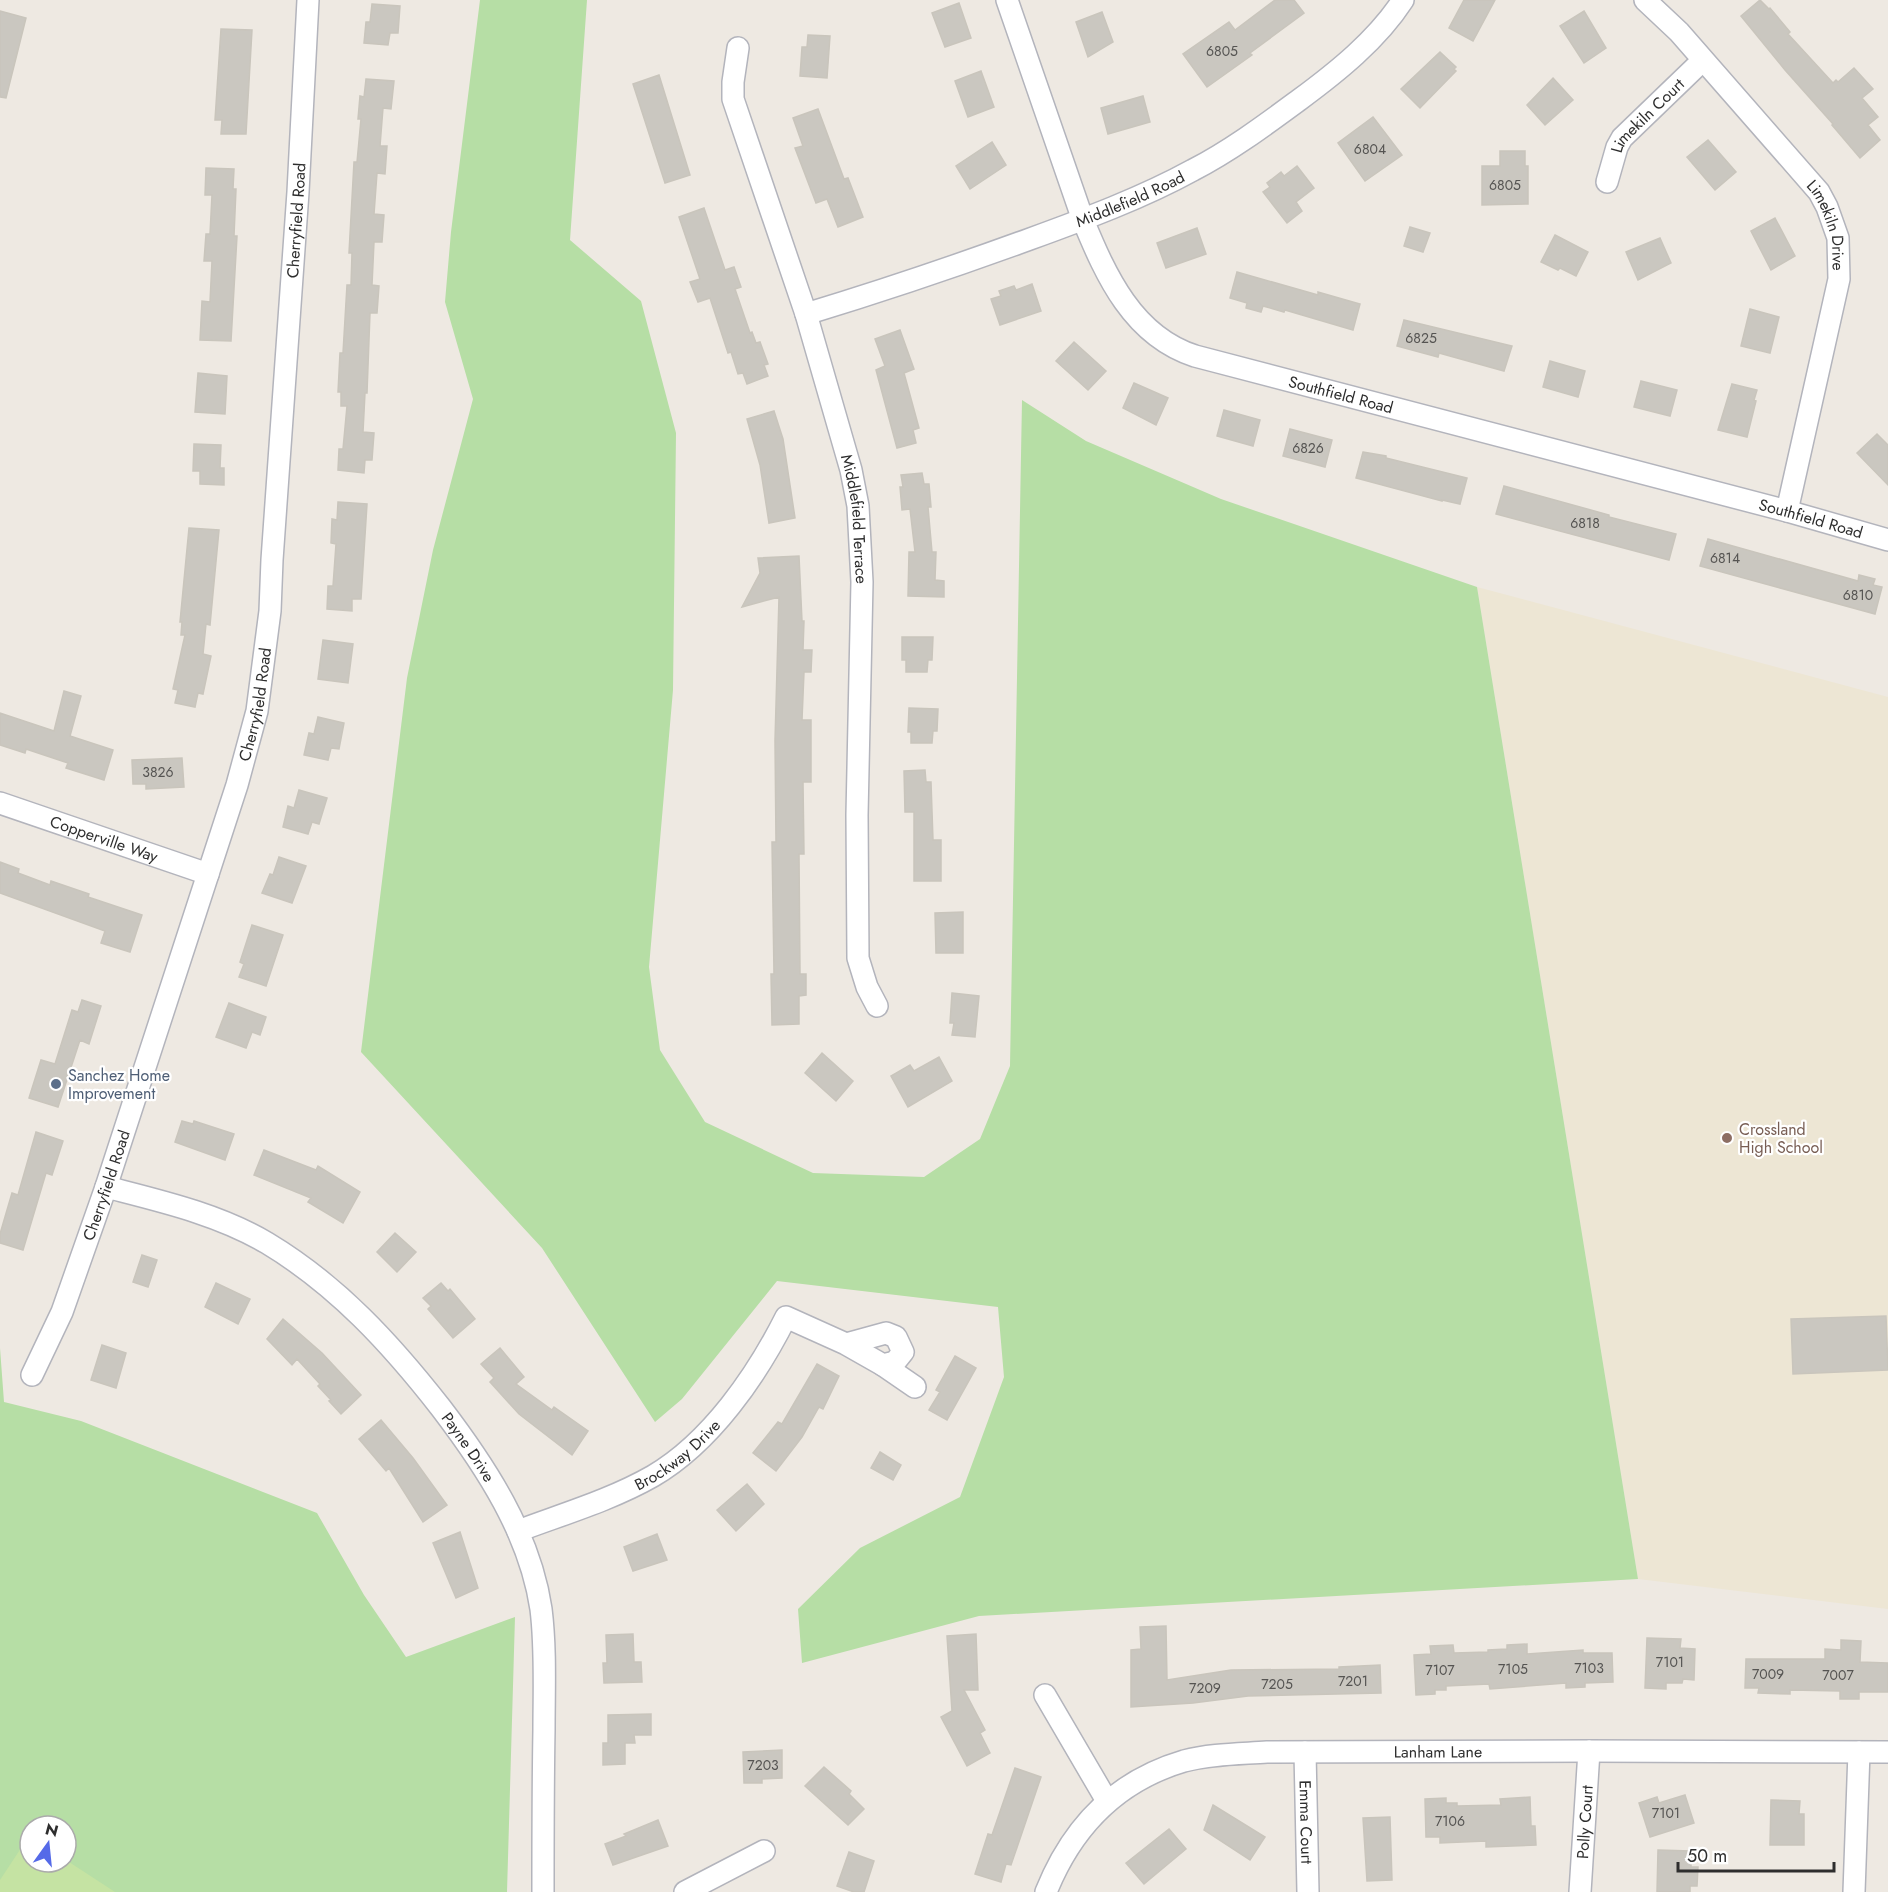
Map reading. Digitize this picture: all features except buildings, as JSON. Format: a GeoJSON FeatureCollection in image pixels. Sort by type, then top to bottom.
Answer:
{"type":"FeatureCollection","features":[{"type":"Feature","properties":{"kind":"street","name":"Cherryfield Road"},"geometry":{"type":"LineString","coordinates":[[32,1375],[62,1312],[106,1187],[237,785],[257,711],[266,650],[298,192],[308,0]]}},
{"type":"Feature","properties":{"kind":"street","name":"Southfield Road"},"geometry":{"type":"LineString","coordinates":[[1007,0],[1083,220],[1098,255],[1123,302],[1154,334],[1183,352],[1787,511],[1888,540]]}},
{"type":"Feature","properties":{"kind":"street","name":"Middlefield Road"},"geometry":{"type":"LineString","coordinates":[[806,314],[930,275],[1083,220],[1194,170],[1263,126],[1352,58],[1393,15],[1403,0]]}},
{"type":"Feature","properties":{"kind":"street","name":"Limekiln Drive"},"geometry":{"type":"LineString","coordinates":[[1645,0],[1679,32],[1819,192],[1838,238],[1839,279],[1787,511]]}},
{"type":"Feature","properties":{"kind":"street","name":"Middlefield Terrace"},"geometry":{"type":"LineString","coordinates":[[738,48],[733,99],[806,314],[851,470],[858,506],[862,582],[857,815],[858,958],[864,979],[877,1006]]}},
{"type":"Feature","properties":{"kind":"street","name":"Limekiln Court"},"geometry":{"type":"LineString","coordinates":[[1607,182],[1617,147],[1622,138],[1702,61]]}},
{"type":"Feature","properties":{"kind":"street","name":"Copperville Way"},"geometry":{"type":"LineString","coordinates":[[0,803],[208,874]]}},
{"type":"Feature","properties":{"kind":"street","name":"Payne Drive"},"geometry":{"type":"LineString","coordinates":[[106,1187],[179,1207],[245,1232],[266,1243],[320,1279],[386,1341],[424,1386],[473,1451],[518,1532],[529,1558],[541,1610],[544,1665],[543,1892]]}},
{"type":"Feature","properties":{"kind":"street","name":"Brockway Drive"},"geometry":{"type":"LineString","coordinates":[[518,1532],[614,1495],[654,1475],[679,1458],[726,1409],[752,1377],[769,1351],[786,1317],[846,1344]]}},
{"type":"Feature","properties":{"kind":"street"},"geometry":{"type":"LineString","coordinates":[[846,1344],[886,1332],[896,1337],[903,1352],[896,1362],[883,1365]]}},
{"type":"Feature","properties":{"kind":"street"},"geometry":{"type":"LineString","coordinates":[[846,1344],[915,1387]]}},
{"type":"Feature","properties":{"kind":"street"},"geometry":{"type":"LineString","coordinates":[[1045,1695],[1107,1801]]}},
{"type":"Feature","properties":{"kind":"street","name":"Lanham Lane"},"geometry":{"type":"LineString","coordinates":[[1046,1892],[1077,1832],[1107,1801],[1143,1777],[1185,1761],[1222,1755],[1305,1752],[1589,1750],[1888,1752]]}},
{"type":"Feature","properties":{"kind":"street","name":"Polly Court"},"geometry":{"type":"LineString","coordinates":[[1580,1892],[1589,1750]]}},
{"type":"Feature","properties":{"kind":"street","name":"Emma Court"},"geometry":{"type":"LineString","coordinates":[[1305,1752],[1308,1892]]}},
{"type":"Feature","properties":{"kind":"street"},"geometry":{"type":"LineString","coordinates":[[1854,1892],[1859,1752]]}},
{"type":"Feature","properties":{"kind":"street"},"geometry":{"type":"LineString","coordinates":[[685,1892],[764,1851]]}},
{"type":"Feature","properties":{"kind":"shaded area","name":"Crossland High School"},"geometry":{"type":"Polygon","coordinates":[[[1477,587],[1888,697],[1888,1609],[1638,1579],[1477,587]]]}},
{"type":"Feature","properties":{"kind":"green space"},"geometry":{"type":"Polygon","coordinates":[[[480,0],[587,0],[570,240],[641,301],[676,433],[673,690],[649,967],[660,1050],[705,1122],[813,1173],[924,1177],[980,1139],[1010,1066],[1022,400],[1086,441],[1221,499],[1477,587],[1638,1579],[979,1616],[802,1663],[798,1609],[860,1548],[960,1497],[1004,1377],[998,1307],[777,1281],[682,1399],[655,1422],[542,1248],[361,1052],[407,678],[433,550],[473,399],[445,302],[451,232],[480,0]]]}},
{"type":"Feature","properties":{"kind":"green space"},"geometry":{"type":"Polygon","coordinates":[[[0,1348],[4,1402],[81,1421],[317,1513],[364,1595],[406,1657],[515,1617],[507,1892],[0,1892],[0,1348]]]}},
{"type":"Feature","properties":{"kind":"green space"},"geometry":{"type":"Polygon","coordinates":[[[18,1853],[18,1874],[78,1874],[78,1868],[115,1892],[0,1892],[0,1880],[18,1853]]]}},
{"type":"Feature","properties":{"kind":"place","name":"Sanchez Home Improvement"},"geometry":{"type":"Point","coordinates":[56,1084]}},
{"type":"Feature","properties":{"kind":"place","name":"Crossland High School"},"geometry":{"type":"Point","coordinates":[1727,1138]}}]}
